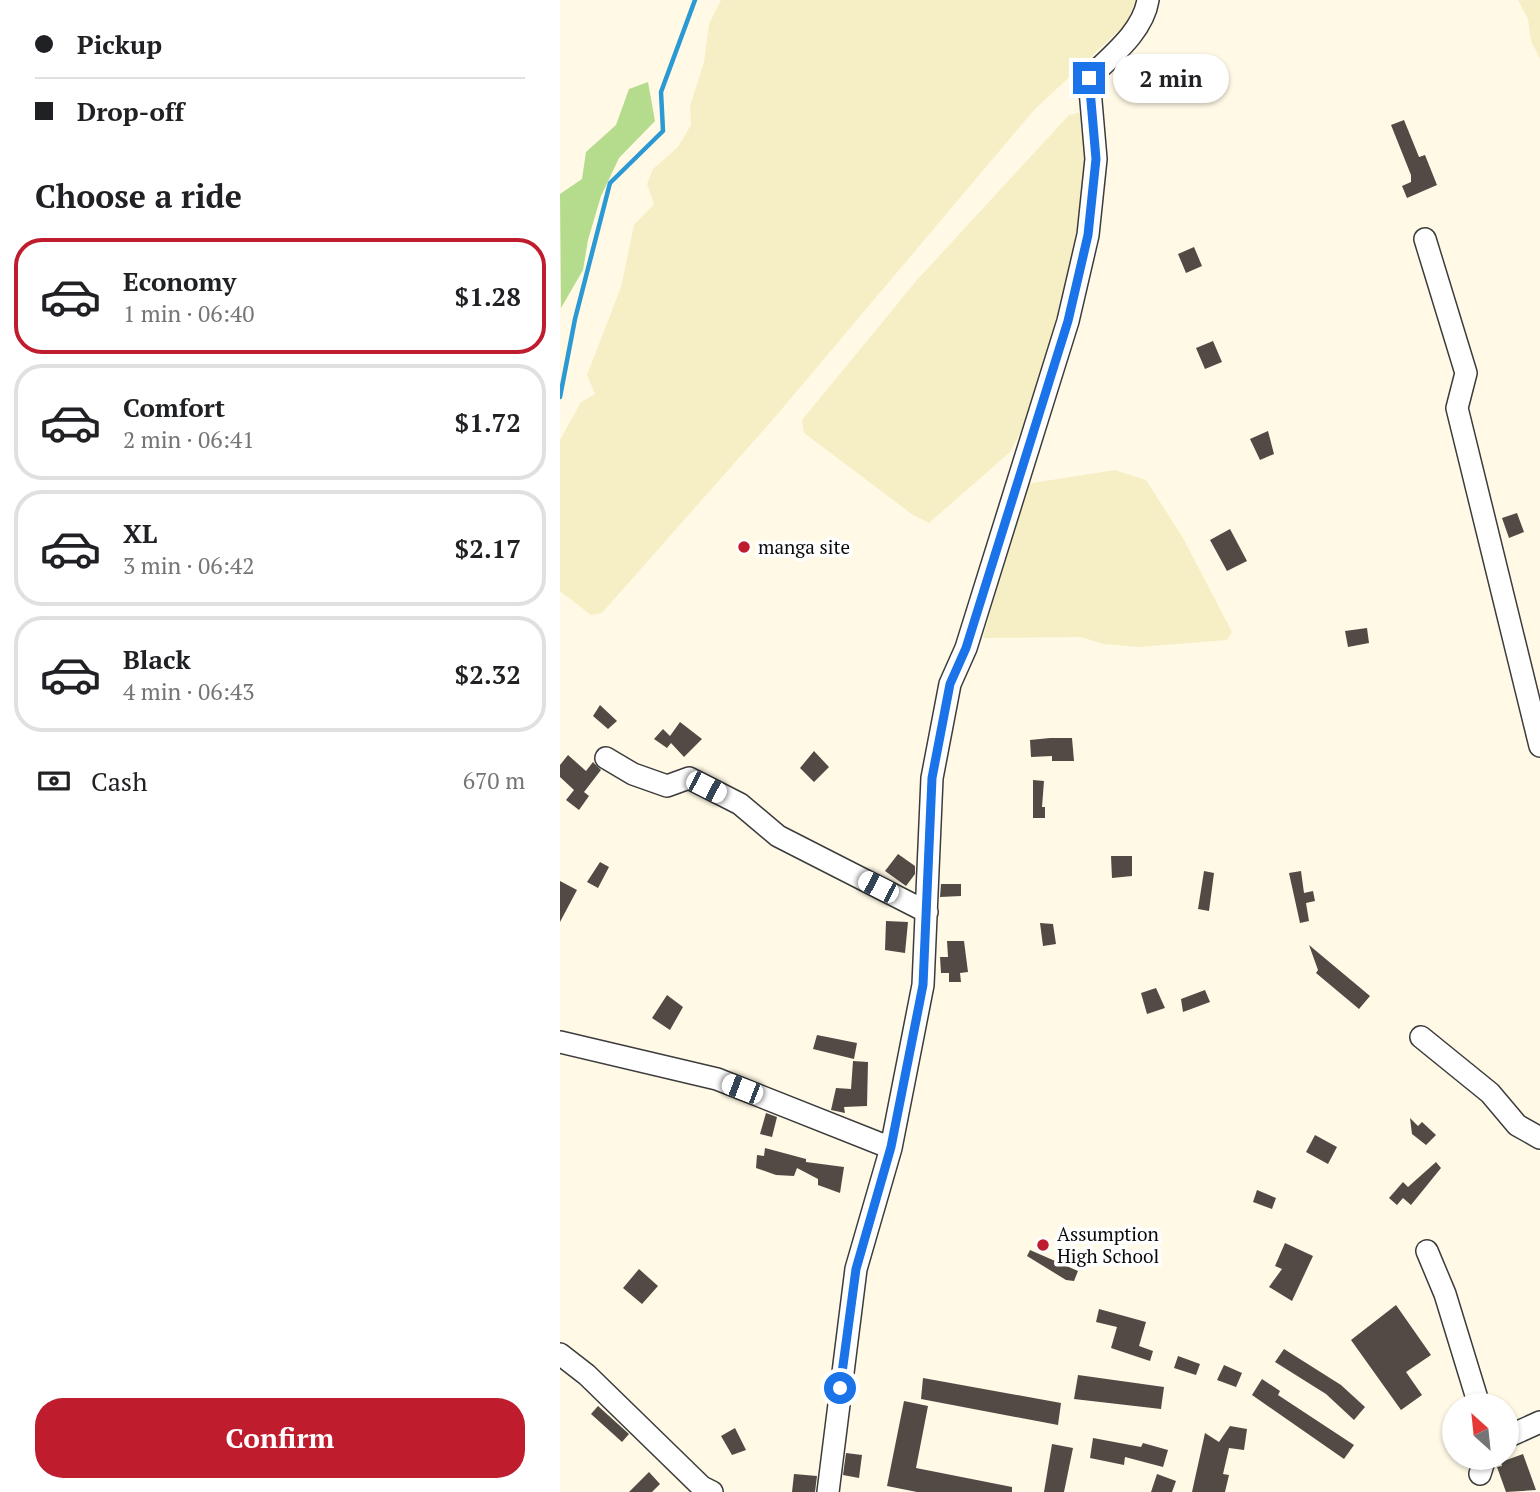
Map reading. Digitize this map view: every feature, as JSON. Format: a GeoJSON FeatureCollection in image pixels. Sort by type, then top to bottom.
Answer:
{"type":"FeatureCollection","features":[{"type":"Feature","properties":{"kind":"street"},"geometry":{"type":"LineString","coordinates":[[828,1492],[856,1269],[891,1147],[923,985],[932,778],[950,684],[966,648],[1065,333],[1088,235],[1096,159],[1089,78],[1129,38],[1146,12],[1148,0]]}},
{"type":"Feature","properties":{"kind":"street"},"geometry":{"type":"LineString","coordinates":[[1425,239],[1466,373],[1457,408],[1540,746]]}},
{"type":"Feature","properties":{"kind":"street"},"geometry":{"type":"LineString","coordinates":[[606,758],[633,774],[667,786],[689,778],[740,804],[778,836],[927,912]]}},
{"type":"Feature","properties":{"kind":"street"},"geometry":{"type":"LineString","coordinates":[[1421,1037],[1490,1093],[1517,1125],[1540,1138]]}},
{"type":"Feature","properties":{"kind":"street"},"geometry":{"type":"LineString","coordinates":[[560,1042],[717,1079],[891,1147]]}},
{"type":"Feature","properties":{"kind":"street"},"geometry":{"type":"LineString","coordinates":[[1427,1251],[1446,1294],[1475,1393]]}},
{"type":"Feature","properties":{"kind":"street"},"geometry":{"type":"LineString","coordinates":[[560,1354],[587,1375],[703,1490]]}},
{"type":"Feature","properties":{"kind":"street"},"geometry":{"type":"LineString","coordinates":[[1519,1432],[1540,1422]]}},
{"type":"Feature","properties":{"kind":"shaded area"},"geometry":{"type":"Polygon","coordinates":[[[721,0],[1141,0],[1139,12],[1034,110],[775,417],[602,613],[591,615],[560,591],[560,440],[581,402],[595,394],[587,375],[621,287],[634,225],[654,204],[647,184],[653,169],[678,147],[691,125],[690,106],[704,62],[709,24],[721,0]]]}},
{"type":"Feature","properties":{"kind":"shaded area"},"geometry":{"type":"Polygon","coordinates":[[[1518,0],[1540,0],[1540,59],[1531,41],[1528,19],[1518,0]]]}},
{"type":"Feature","properties":{"kind":"shaded area"},"geometry":{"type":"Polygon","coordinates":[[[1082,112],[1087,158],[1075,259],[1024,426],[1010,452],[929,523],[913,515],[804,433],[802,420],[917,280],[1069,115],[1082,112]]]}},
{"type":"Feature","properties":{"kind":"shaded area"},"geometry":{"type":"Polygon","coordinates":[[[1115,470],[1146,480],[1183,538],[1232,632],[1227,640],[1139,647],[1104,644],[1081,637],[983,638],[1026,484],[1115,470]]]}},
{"type":"Feature","properties":{"kind":"green space"},"geometry":{"type":"Polygon","coordinates":[[[648,82],[655,121],[619,158],[601,196],[588,240],[583,270],[561,308],[560,194],[582,179],[586,152],[616,125],[629,89],[648,82]]]}},
{"type":"Feature","properties":{"kind":"building"},"geometry":{"type":"Polygon","coordinates":[[[1404,120],[1419,157],[1425,155],[1437,185],[1407,198],[1402,186],[1411,182],[1411,175],[1391,125],[1404,120]]]}},
{"type":"Feature","properties":{"kind":"building"},"geometry":{"type":"Polygon","coordinates":[[[1194,247],[1202,266],[1186,273],[1178,254],[1194,247]]]}},
{"type":"Feature","properties":{"kind":"building"},"geometry":{"type":"Polygon","coordinates":[[[1213,341],[1222,362],[1205,369],[1196,348],[1213,341]]]}},
{"type":"Feature","properties":{"kind":"building"},"geometry":{"type":"Polygon","coordinates":[[[1268,431],[1274,454],[1260,460],[1250,439],[1268,431]]]}},
{"type":"Feature","properties":{"kind":"building"},"geometry":{"type":"Polygon","coordinates":[[[1517,513],[1524,532],[1509,538],[1502,518],[1517,513]]]}},
{"type":"Feature","properties":{"kind":"building"},"geometry":{"type":"Polygon","coordinates":[[[1230,529],[1247,561],[1227,571],[1210,540],[1230,529]]]}},
{"type":"Feature","properties":{"kind":"building"},"geometry":{"type":"Polygon","coordinates":[[[1367,628],[1369,643],[1348,647],[1345,631],[1367,628]]]}},
{"type":"Feature","properties":{"kind":"building"},"geometry":{"type":"Polygon","coordinates":[[[600,705],[617,721],[608,729],[593,716],[600,705]]]}},
{"type":"Feature","properties":{"kind":"building"},"geometry":{"type":"Polygon","coordinates":[[[680,722],[702,739],[684,757],[671,743],[667,748],[654,739],[663,729],[670,736],[680,722]]]}},
{"type":"Feature","properties":{"kind":"building"},"geometry":{"type":"Polygon","coordinates":[[[1072,738],[1074,761],[1052,761],[1052,756],[1031,757],[1030,740],[1072,738]]]}},
{"type":"Feature","properties":{"kind":"building"},"geometry":{"type":"Polygon","coordinates":[[[814,751],[829,767],[814,782],[800,768],[814,751]]]}},
{"type":"Feature","properties":{"kind":"building"},"geometry":{"type":"Polygon","coordinates":[[[568,755],[586,771],[593,762],[601,770],[584,792],[589,796],[579,810],[566,800],[574,790],[560,777],[560,765],[568,755]]]}},
{"type":"Feature","properties":{"kind":"building"},"geometry":{"type":"Polygon","coordinates":[[[1033,780],[1044,781],[1042,807],[1045,807],[1045,818],[1033,818],[1033,780]]]}},
{"type":"Feature","properties":{"kind":"building"},"geometry":{"type":"Polygon","coordinates":[[[898,854],[915,866],[915,874],[906,886],[885,871],[898,854]]]}},
{"type":"Feature","properties":{"kind":"building"},"geometry":{"type":"Polygon","coordinates":[[[1111,856],[1132,856],[1132,876],[1112,878],[1111,856]]]}},
{"type":"Feature","properties":{"kind":"building"},"geometry":{"type":"Polygon","coordinates":[[[600,862],[609,867],[598,888],[587,882],[600,862]]]}},
{"type":"Feature","properties":{"kind":"building"},"geometry":{"type":"Polygon","coordinates":[[[1204,871],[1214,873],[1209,911],[1198,909],[1204,871]]]}},
{"type":"Feature","properties":{"kind":"building"},"geometry":{"type":"Polygon","coordinates":[[[1301,871],[1304,893],[1313,891],[1315,901],[1306,903],[1309,921],[1300,923],[1289,873],[1301,871]]]}},
{"type":"Feature","properties":{"kind":"building"},"geometry":{"type":"Polygon","coordinates":[[[560,881],[577,890],[560,922],[560,881]]]}},
{"type":"Feature","properties":{"kind":"building"},"geometry":{"type":"Polygon","coordinates":[[[941,884],[961,884],[961,896],[940,897],[941,884]]]}},
{"type":"Feature","properties":{"kind":"building"},"geometry":{"type":"Polygon","coordinates":[[[886,921],[908,922],[905,953],[885,950],[886,921]]]}},
{"type":"Feature","properties":{"kind":"building"},"geometry":{"type":"Polygon","coordinates":[[[1040,923],[1053,924],[1056,944],[1043,946],[1040,923]]]}},
{"type":"Feature","properties":{"kind":"building"},"geometry":{"type":"Polygon","coordinates":[[[947,941],[964,941],[968,972],[960,973],[961,982],[949,982],[949,973],[941,973],[940,957],[948,957],[947,941]]]}},
{"type":"Feature","properties":{"kind":"building"},"geometry":{"type":"Polygon","coordinates":[[[1309,945],[1370,996],[1359,1009],[1316,973],[1318,970],[1309,945]]]}},
{"type":"Feature","properties":{"kind":"building"},"geometry":{"type":"Polygon","coordinates":[[[1156,988],[1165,1008],[1147,1014],[1141,993],[1156,988]]]}},
{"type":"Feature","properties":{"kind":"building"},"geometry":{"type":"Polygon","coordinates":[[[1205,990],[1210,1002],[1183,1012],[1181,999],[1205,990]]]}},
{"type":"Feature","properties":{"kind":"building"},"geometry":{"type":"Polygon","coordinates":[[[667,995],[683,1007],[670,1030],[652,1018],[667,995]]]}},
{"type":"Feature","properties":{"kind":"building"},"geometry":{"type":"Polygon","coordinates":[[[817,1035],[857,1043],[854,1059],[813,1049],[817,1035]]]}},
{"type":"Feature","properties":{"kind":"building"},"geometry":{"type":"Polygon","coordinates":[[[853,1061],[868,1062],[867,1106],[844,1107],[845,1113],[831,1110],[836,1088],[851,1089],[853,1061]]]}},
{"type":"Feature","properties":{"kind":"building"},"geometry":{"type":"Polygon","coordinates":[[[766,1113],[777,1117],[772,1137],[760,1134],[766,1113]]]}},
{"type":"Feature","properties":{"kind":"building"},"geometry":{"type":"Polygon","coordinates":[[[1410,1118],[1418,1126],[1422,1122],[1436,1135],[1426,1145],[1412,1134],[1410,1118]]]}},
{"type":"Feature","properties":{"kind":"building"},"geometry":{"type":"Polygon","coordinates":[[[1315,1135],[1337,1147],[1328,1164],[1306,1152],[1315,1135]]]}},
{"type":"Feature","properties":{"kind":"building"},"geometry":{"type":"Polygon","coordinates":[[[765,1148],[806,1159],[806,1162],[844,1167],[840,1193],[818,1185],[818,1179],[797,1168],[794,1176],[776,1175],[756,1168],[757,1155],[764,1156],[765,1148]]]}},
{"type":"Feature","properties":{"kind":"building"},"geometry":{"type":"Polygon","coordinates":[[[1436,1162],[1441,1168],[1411,1205],[1403,1198],[1397,1205],[1389,1198],[1403,1182],[1408,1187],[1436,1162]]]}},
{"type":"Feature","properties":{"kind":"building"},"geometry":{"type":"Polygon","coordinates":[[[1257,1190],[1276,1198],[1272,1209],[1253,1202],[1257,1190]]]}},
{"type":"Feature","properties":{"kind":"building"},"geometry":{"type":"Polygon","coordinates":[[[1285,1243],[1313,1256],[1292,1301],[1269,1287],[1282,1269],[1275,1266],[1285,1243]]]}},
{"type":"Feature","properties":{"kind":"building"},"geometry":{"type":"Polygon","coordinates":[[[1030,1250],[1078,1271],[1074,1281],[1066,1280],[1027,1256],[1030,1250]]]}},
{"type":"Feature","properties":{"kind":"building"},"geometry":{"type":"Polygon","coordinates":[[[639,1269],[658,1286],[642,1304],[623,1288],[639,1269]]]}},
{"type":"Feature","properties":{"kind":"building"},"geometry":{"type":"Polygon","coordinates":[[[1396,1305],[1431,1355],[1406,1372],[1422,1395],[1401,1410],[1351,1340],[1396,1305]]]}},
{"type":"Feature","properties":{"kind":"building"},"geometry":{"type":"Polygon","coordinates":[[[1099,1309],[1146,1322],[1139,1346],[1153,1351],[1150,1361],[1111,1348],[1117,1327],[1096,1322],[1099,1309]]]}},
{"type":"Feature","properties":{"kind":"building"},"geometry":{"type":"Polygon","coordinates":[[[1284,1349],[1341,1385],[1365,1407],[1354,1420],[1326,1394],[1275,1362],[1284,1349]]]}},
{"type":"Feature","properties":{"kind":"building"},"geometry":{"type":"Polygon","coordinates":[[[1178,1356],[1200,1364],[1196,1375],[1174,1368],[1178,1356]]]}},
{"type":"Feature","properties":{"kind":"building"},"geometry":{"type":"Polygon","coordinates":[[[1224,1365],[1242,1373],[1236,1387],[1217,1380],[1224,1365]]]}},
{"type":"Feature","properties":{"kind":"building"},"geometry":{"type":"Polygon","coordinates":[[[1078,1375],[1164,1387],[1161,1409],[1074,1399],[1078,1375]]]}},
{"type":"Feature","properties":{"kind":"building"},"geometry":{"type":"Polygon","coordinates":[[[923,1378],[1061,1403],[1058,1425],[921,1399],[923,1378]]]}},
{"type":"Feature","properties":{"kind":"building"},"geometry":{"type":"Polygon","coordinates":[[[1262,1379],[1280,1391],[1278,1395],[1354,1445],[1344,1459],[1252,1395],[1262,1379]]]}},
{"type":"Feature","properties":{"kind":"building"},"geometry":{"type":"Polygon","coordinates":[[[904,1401],[928,1406],[916,1468],[1012,1487],[1012,1492],[917,1492],[887,1486],[904,1401]]]}},
{"type":"Feature","properties":{"kind":"building"},"geometry":{"type":"Polygon","coordinates":[[[598,1406],[629,1434],[622,1442],[591,1414],[598,1406]]]}},
{"type":"Feature","properties":{"kind":"building"},"geometry":{"type":"Polygon","coordinates":[[[1230,1426],[1247,1429],[1244,1450],[1229,1448],[1223,1474],[1229,1475],[1225,1492],[1192,1492],[1205,1433],[1219,1442],[1230,1426]]]}},
{"type":"Feature","properties":{"kind":"building"},"geometry":{"type":"Polygon","coordinates":[[[735,1428],[746,1450],[732,1455],[721,1436],[735,1428]]]}},
{"type":"Feature","properties":{"kind":"building"},"geometry":{"type":"Polygon","coordinates":[[[1093,1438],[1141,1447],[1143,1443],[1168,1450],[1163,1467],[1125,1457],[1124,1465],[1090,1458],[1093,1438]]]}},
{"type":"Feature","properties":{"kind":"building"},"geometry":{"type":"Polygon","coordinates":[[[1052,1444],[1073,1448],[1064,1492],[1044,1492],[1052,1444]]]}},
{"type":"Feature","properties":{"kind":"building"},"geometry":{"type":"Polygon","coordinates":[[[846,1453],[862,1455],[859,1478],[843,1475],[846,1453]]]}},
{"type":"Feature","properties":{"kind":"building"},"geometry":{"type":"Polygon","coordinates":[[[1523,1454],[1536,1490],[1506,1492],[1498,1470],[1519,1470],[1519,1455],[1523,1454]]]}},
{"type":"Feature","properties":{"kind":"building"},"geometry":{"type":"Polygon","coordinates":[[[649,1472],[660,1484],[652,1492],[629,1492],[649,1472]]]}},
{"type":"Feature","properties":{"kind":"building"},"geometry":{"type":"Polygon","coordinates":[[[794,1474],[817,1476],[815,1492],[792,1492],[794,1474]]]}},
{"type":"Feature","properties":{"kind":"building"},"geometry":{"type":"Polygon","coordinates":[[[1157,1474],[1176,1481],[1172,1492],[1151,1492],[1157,1474]]]}},
{"type":"Feature","properties":{"kind":"waterway"},"geometry":{"type":"LineString","coordinates":[[560,397],[575,319],[610,183],[663,131],[661,92],[695,0]]}},
{"type":"Feature","properties":{"kind":"place","name":"manga site"},"geometry":{"type":"Point","coordinates":[744,547]}},
{"type":"Feature","properties":{"kind":"place","name":"Assumption High School"},"geometry":{"type":"Point","coordinates":[1043,1245]}},
{"type":"Feature","properties":{"kind":"route"},"geometry":{"type":"LineString","coordinates":[[840,1388],[856,1269],[891,1147],[923,985],[932,778],[950,684],[966,648],[1068,321],[1088,235],[1096,159],[1089,78]]}}]}
